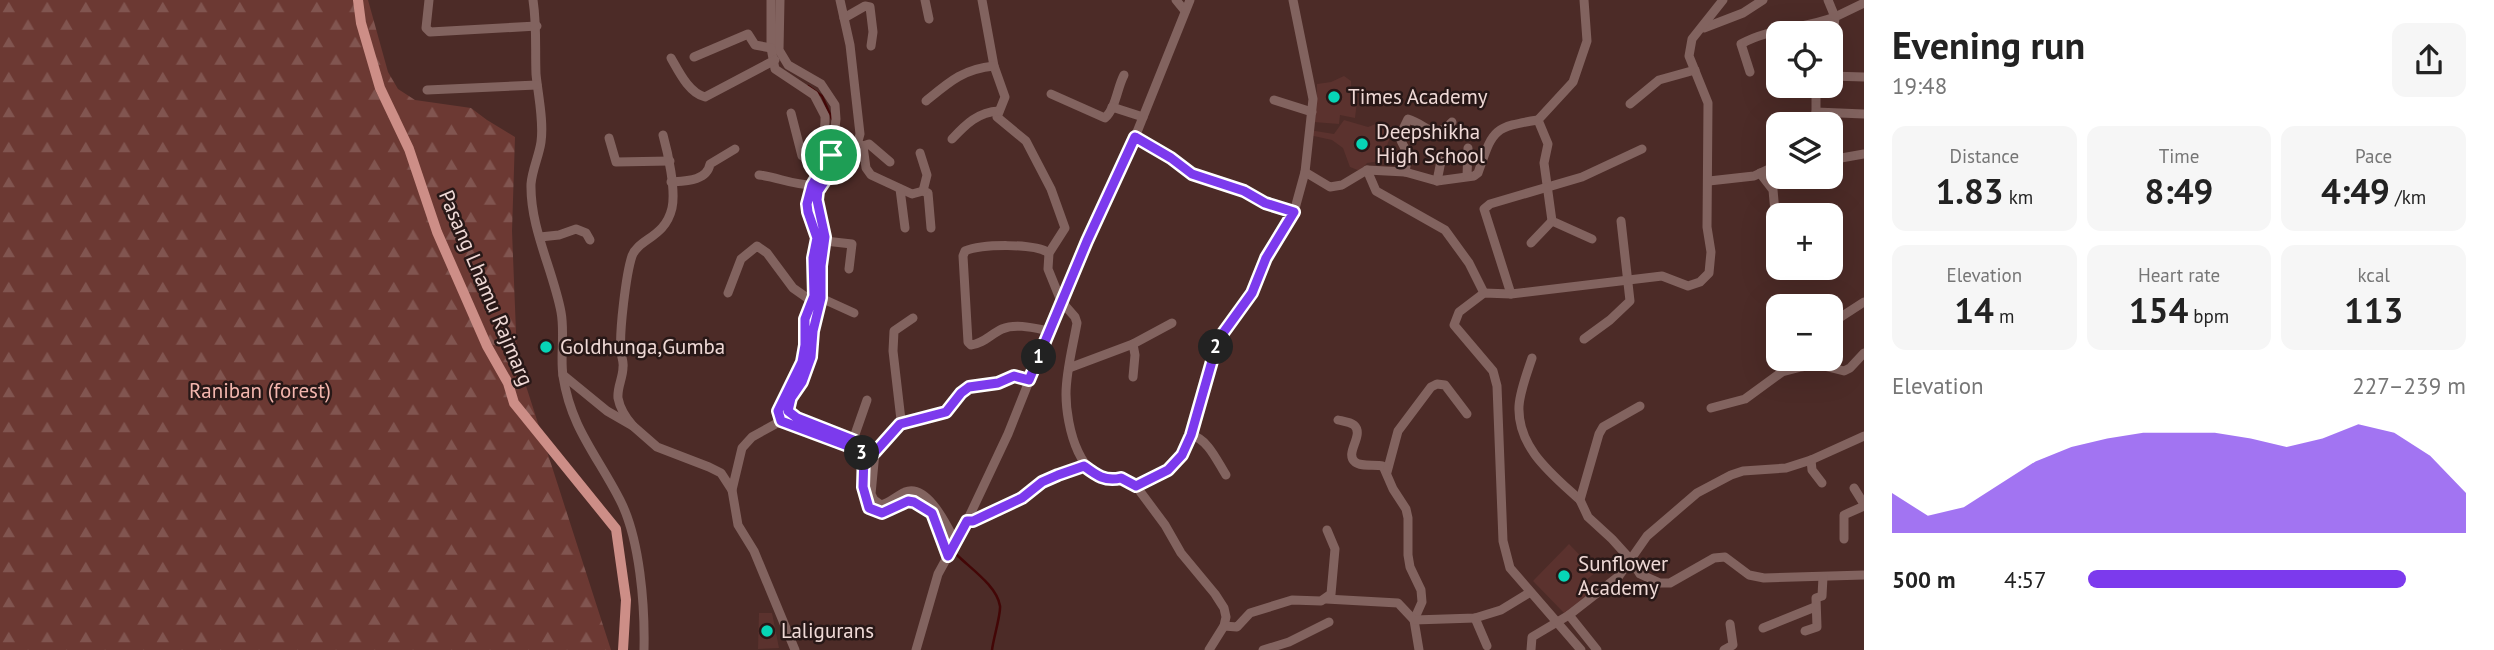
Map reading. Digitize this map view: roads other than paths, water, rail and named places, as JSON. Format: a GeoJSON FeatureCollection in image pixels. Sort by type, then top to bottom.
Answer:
{"type":"FeatureCollection","features":[{"type":"Feature","properties":{"kind":"main road","name":"Pasang Lhamu Rajmarg"},"geometry":{"type":"LineString","coordinates":[[358,0],[361,23],[380,88],[409,149],[437,232],[487,346],[508,383],[514,402],[616,529],[626,600],[624,650]]}},
{"type":"Feature","properties":{"kind":"street"},"geometry":{"type":"LineString","coordinates":[[429,0],[426,28],[430,32],[474,32],[537,26]]}},
{"type":"Feature","properties":{"kind":"street"},"geometry":{"type":"LineString","coordinates":[[533,0],[537,26],[541,140],[531,183],[540,237],[561,313],[563,375],[570,410],[621,502],[632,538],[645,618],[644,650]]}},
{"type":"Feature","properties":{"kind":"street"},"geometry":{"type":"LineString","coordinates":[[771,0],[771,48],[777,59],[821,84],[835,105],[836,127],[827,157],[808,196],[808,212],[822,238]]}},
{"type":"Feature","properties":{"kind":"street"},"geometry":{"type":"LineString","coordinates":[[777,59],[780,0]]}},
{"type":"Feature","properties":{"kind":"street"},"geometry":{"type":"LineString","coordinates":[[840,0],[850,45],[861,145],[868,171],[912,194],[923,191],[928,193],[931,228]]}},
{"type":"Feature","properties":{"kind":"street"},"geometry":{"type":"LineString","coordinates":[[925,0],[929,19]]}},
{"type":"Feature","properties":{"kind":"street"},"geometry":{"type":"LineString","coordinates":[[982,0],[994,66],[1005,97],[999,111],[999,120],[1026,141],[1065,228],[1049,253],[1048,269],[1061,301],[1077,323],[1066,393],[1068,418],[1084,466],[1097,476],[1110,481],[1121,478],[1136,486],[1165,525],[1181,553],[1216,594],[1226,617],[1224,626],[1209,650]]}},
{"type":"Feature","properties":{"kind":"street"},"geometry":{"type":"LineString","coordinates":[[1176,0],[1185,11]]}},
{"type":"Feature","properties":{"kind":"street"},"geometry":{"type":"LineString","coordinates":[[917,650],[934,585],[967,521],[1029,380],[1061,301],[1135,137],[1190,0]]}},
{"type":"Feature","properties":{"kind":"street"},"geometry":{"type":"LineString","coordinates":[[1136,486],[1176,463],[1191,435],[1218,340],[1252,293],[1266,258],[1294,212],[1305,172],[1313,99],[1293,0]]}},
{"type":"Feature","properties":{"kind":"street"},"geometry":{"type":"LineString","coordinates":[[1305,172],[1330,187],[1342,185],[1367,170],[1405,172],[1437,181],[1474,176],[1478,173],[1491,136],[1506,124],[1538,120],[1573,82],[1587,41],[1584,0]]}},
{"type":"Feature","properties":{"kind":"street"},"geometry":{"type":"LineString","coordinates":[[1581,650],[1510,569],[1503,541],[1497,386],[1493,370],[1454,325],[1459,312],[1484,293],[1511,294],[1662,276],[1689,286],[1700,282],[1709,273],[1711,253],[1707,227],[1708,103],[1689,56],[1692,38],[1723,0]]}},
{"type":"Feature","properties":{"kind":"street"},"geometry":{"type":"LineString","coordinates":[[1702,28],[1743,13],[1763,0]]}},
{"type":"Feature","properties":{"kind":"street"},"geometry":{"type":"LineString","coordinates":[[1828,0],[1835,21]]}},
{"type":"Feature","properties":{"kind":"street"},"geometry":{"type":"LineString","coordinates":[[1750,72],[1740,46],[1742,42],[1821,23],[1864,3]]}},
{"type":"Feature","properties":{"kind":"street"},"geometry":{"type":"LineString","coordinates":[[844,18],[866,6],[870,7],[873,32],[871,46]]}},
{"type":"Feature","properties":{"kind":"street"},"geometry":{"type":"LineString","coordinates":[[694,57],[744,34],[748,34],[755,45],[771,48]]}},
{"type":"Feature","properties":{"kind":"street"},"geometry":{"type":"LineString","coordinates":[[671,58],[690,87],[701,97],[777,59]]}},
{"type":"Feature","properties":{"kind":"street"},"geometry":{"type":"LineString","coordinates":[[926,101],[960,75],[978,67],[994,66]]}},
{"type":"Feature","properties":{"kind":"street"},"geometry":{"type":"LineString","coordinates":[[1630,104],[1659,80],[1695,70]]}},
{"type":"Feature","properties":{"kind":"street"},"geometry":{"type":"LineString","coordinates":[[1051,94],[1105,118],[1124,75]]}},
{"type":"Feature","properties":{"kind":"street"},"geometry":{"type":"LineString","coordinates":[[1843,76],[1864,77]]}},
{"type":"Feature","properties":{"kind":"street"},"geometry":{"type":"LineString","coordinates":[[427,90],[537,85]]}},
{"type":"Feature","properties":{"kind":"street"},"geometry":{"type":"LineString","coordinates":[[1816,112],[1817,98]]}},
{"type":"Feature","properties":{"kind":"street"},"geometry":{"type":"LineString","coordinates":[[1274,100],[1312,112]]}},
{"type":"Feature","properties":{"kind":"street"},"geometry":{"type":"LineString","coordinates":[[1112,107],[1143,117]]}},
{"type":"Feature","properties":{"kind":"street"},"geometry":{"type":"LineString","coordinates":[[952,139],[966,124],[983,113],[999,111]]}},
{"type":"Feature","properties":{"kind":"street"},"geometry":{"type":"LineString","coordinates":[[791,113],[802,156],[827,157],[869,144],[890,162]]}},
{"type":"Feature","properties":{"kind":"street"},"geometry":{"type":"LineString","coordinates":[[1843,113],[1864,114]]}},
{"type":"Feature","properties":{"kind":"street"},"geometry":{"type":"LineString","coordinates":[[1405,172],[1408,154],[1399,143],[1399,138],[1408,119],[1434,132],[1439,132],[1452,122]]}},
{"type":"Feature","properties":{"kind":"street"},"geometry":{"type":"LineString","coordinates":[[1538,120],[1548,144],[1544,163],[1552,221]]}},
{"type":"Feature","properties":{"kind":"street"},"geometry":{"type":"LineString","coordinates":[[663,135],[670,161],[672,208],[663,228],[637,247],[626,278],[621,351],[624,369],[618,389],[618,402],[624,416],[646,440],[667,452],[721,473],[732,490]]}},
{"type":"Feature","properties":{"kind":"street"},"geometry":{"type":"LineString","coordinates":[[1135,137],[1192,174],[1244,191],[1265,203],[1294,212]]}},
{"type":"Feature","properties":{"kind":"street"},"geometry":{"type":"LineString","coordinates":[[609,138],[616,162],[670,161]]}},
{"type":"Feature","properties":{"kind":"street"},"geometry":{"type":"LineString","coordinates":[[1466,176],[1468,148]]}},
{"type":"Feature","properties":{"kind":"street"},"geometry":{"type":"LineString","coordinates":[[671,182],[702,177],[709,171],[710,164],[735,149]]}},
{"type":"Feature","properties":{"kind":"street"},"geometry":{"type":"LineString","coordinates":[[1511,294],[1484,209],[1490,204],[1582,177],[1643,149]]}},
{"type":"Feature","properties":{"kind":"street"},"geometry":{"type":"LineString","coordinates":[[920,153],[927,175],[923,191]]}},
{"type":"Feature","properties":{"kind":"street"},"geometry":{"type":"LineString","coordinates":[[1843,158],[1864,154]]}},
{"type":"Feature","properties":{"kind":"street"},"geometry":{"type":"LineString","coordinates":[[827,157],[830,173],[818,191],[817,200],[822,238],[821,266],[810,363],[791,398],[788,411],[797,418],[853,440],[875,452]]}},
{"type":"Feature","properties":{"kind":"street"},"geometry":{"type":"LineString","coordinates":[[1437,181],[1441,161]]}},
{"type":"Feature","properties":{"kind":"street"},"geometry":{"type":"LineString","coordinates":[[1367,170],[1376,191],[1445,230],[1469,263],[1484,293]]}},
{"type":"Feature","properties":{"kind":"street"},"geometry":{"type":"LineString","coordinates":[[1709,181],[1766,170]]}},
{"type":"Feature","properties":{"kind":"street"},"geometry":{"type":"LineString","coordinates":[[1760,173],[1773,190],[1774,203]]}},
{"type":"Feature","properties":{"kind":"street"},"geometry":{"type":"LineString","coordinates":[[759,175],[800,185],[812,185]]}},
{"type":"Feature","properties":{"kind":"street"},"geometry":{"type":"LineString","coordinates":[[900,189],[905,228]]}},
{"type":"Feature","properties":{"kind":"street"},"geometry":{"type":"LineString","coordinates":[[1552,221],[1592,239]]}},
{"type":"Feature","properties":{"kind":"street"},"geometry":{"type":"LineString","coordinates":[[1531,243],[1552,221]]}},
{"type":"Feature","properties":{"kind":"street"},"geometry":{"type":"LineString","coordinates":[[1584,339],[1630,301],[1621,221]]}},
{"type":"Feature","properties":{"kind":"street"},"geometry":{"type":"LineString","coordinates":[[540,237],[559,235],[576,229],[586,233],[590,240]]}},
{"type":"Feature","properties":{"kind":"street"},"geometry":{"type":"LineString","coordinates":[[822,238],[852,244],[849,270]]}},
{"type":"Feature","properties":{"kind":"street"},"geometry":{"type":"LineString","coordinates":[[727,293],[741,259],[757,246],[767,253],[793,288],[854,313]]}},
{"type":"Feature","properties":{"kind":"street"},"geometry":{"type":"LineString","coordinates":[[1049,253],[1042,248],[1027,246],[975,248],[965,251],[963,256],[968,342],[971,345],[1016,326],[1049,331]]}},
{"type":"Feature","properties":{"kind":"street"},"geometry":{"type":"LineString","coordinates":[[781,421],[778,411],[802,362],[805,319],[817,300]]}},
{"type":"Feature","properties":{"kind":"street"},"geometry":{"type":"LineString","coordinates":[[1843,317],[1863,306]]}},
{"type":"Feature","properties":{"kind":"street"},"geometry":{"type":"LineString","coordinates":[[900,424],[894,331],[913,318]]}},
{"type":"Feature","properties":{"kind":"street"},"geometry":{"type":"LineString","coordinates":[[1069,368],[1133,344],[1172,323]]}},
{"type":"Feature","properties":{"kind":"street"},"geometry":{"type":"LineString","coordinates":[[1133,344],[1133,377]]}},
{"type":"Feature","properties":{"kind":"street"},"geometry":{"type":"LineString","coordinates":[[1843,371],[1850,368],[1864,353]]}},
{"type":"Feature","properties":{"kind":"street"},"geometry":{"type":"LineString","coordinates":[[1532,358],[1519,406],[1521,424],[1530,449],[1545,469],[1580,500],[1588,517],[1631,560],[1640,574],[1660,583],[1670,583],[1714,558],[1725,557],[1749,575],[1764,578],[1864,575]]}},
{"type":"Feature","properties":{"kind":"street"},"geometry":{"type":"LineString","coordinates":[[1711,408],[1745,399],[1786,371]]}},
{"type":"Feature","properties":{"kind":"street"},"geometry":{"type":"LineString","coordinates":[[563,375],[613,416],[633,426]]}},
{"type":"Feature","properties":{"kind":"street"},"geometry":{"type":"LineString","coordinates":[[956,543],[940,513],[923,496],[912,491],[905,492],[884,505],[874,500],[871,494],[871,479],[875,452],[900,424],[946,412],[969,387],[998,383],[1014,376],[1029,380]]}},
{"type":"Feature","properties":{"kind":"street"},"geometry":{"type":"LineString","coordinates":[[1387,472],[1398,431],[1431,387],[1437,384],[1445,385],[1466,414]]}},
{"type":"Feature","properties":{"kind":"street"},"geometry":{"type":"LineString","coordinates":[[853,440],[867,400]]}},
{"type":"Feature","properties":{"kind":"street"},"geometry":{"type":"LineString","coordinates":[[1580,500],[1603,427],[1640,406]]}},
{"type":"Feature","properties":{"kind":"street"},"geometry":{"type":"LineString","coordinates":[[1338,420],[1353,424],[1356,428],[1353,460],[1357,464],[1383,466],[1406,509],[1410,567],[1421,590],[1422,601],[1414,620],[1419,650]]}},
{"type":"Feature","properties":{"kind":"street"},"geometry":{"type":"LineString","coordinates":[[795,650],[754,551],[738,525],[732,490],[742,447],[752,437],[781,421],[864,454],[863,487],[869,508],[882,513],[908,501],[927,509],[932,513],[948,556]]}},
{"type":"Feature","properties":{"kind":"street"},"geometry":{"type":"LineString","coordinates":[[1191,435],[1199,437],[1205,443],[1226,475]]}},
{"type":"Feature","properties":{"kind":"street"},"geometry":{"type":"LineString","coordinates":[[1531,650],[1532,637],[1569,615],[1619,576],[1647,536],[1697,493],[1743,471],[1786,468],[1864,436]]}},
{"type":"Feature","properties":{"kind":"street"},"geometry":{"type":"LineString","coordinates":[[1811,460],[1812,470],[1822,483]]}},
{"type":"Feature","properties":{"kind":"street"},"geometry":{"type":"LineString","coordinates":[[967,521],[973,521],[1022,498],[1042,482],[1084,466]]}},
{"type":"Feature","properties":{"kind":"street"},"geometry":{"type":"LineString","coordinates":[[1844,538],[1844,515],[1864,505],[1854,488]]}},
{"type":"Feature","properties":{"kind":"street"},"geometry":{"type":"LineString","coordinates":[[1326,599],[1334,585],[1335,549],[1327,530]]}},
{"type":"Feature","properties":{"kind":"street"},"geometry":{"type":"LineString","coordinates":[[1805,631],[1817,627],[1816,598],[1822,596],[1823,577]]}},
{"type":"Feature","properties":{"kind":"street"},"geometry":{"type":"LineString","coordinates":[[1224,626],[1237,627],[1250,613],[1292,600],[1398,603],[1414,620],[1475,618],[1501,610],[1529,593]]}},
{"type":"Feature","properties":{"kind":"street"},"geometry":{"type":"LineString","coordinates":[[1763,628],[1815,607]]}},
{"type":"Feature","properties":{"kind":"street"},"geometry":{"type":"LineString","coordinates":[[1569,615],[1597,650]]}},
{"type":"Feature","properties":{"kind":"street"},"geometry":{"type":"LineString","coordinates":[[1475,618],[1487,646]]}},
{"type":"Feature","properties":{"kind":"street"},"geometry":{"type":"LineString","coordinates":[[1264,650],[1289,642],[1329,622]]}},
{"type":"Feature","properties":{"kind":"street"},"geometry":{"type":"LineString","coordinates":[[1724,650],[1733,645],[1730,624]]}},
{"type":"Feature","properties":{"kind":"waterway"},"geometry":{"type":"LineString","coordinates":[[808,86],[822,96],[832,119]]}},
{"type":"Feature","properties":{"kind":"waterway"},"geometry":{"type":"LineString","coordinates":[[822,177],[829,146]]}},
{"type":"Feature","properties":{"kind":"waterway"},"geometry":{"type":"LineString","coordinates":[[812,202],[819,225]]}},
{"type":"Feature","properties":{"kind":"waterway"},"geometry":{"type":"LineString","coordinates":[[783,413],[795,421]]}},
{"type":"Feature","properties":{"kind":"waterway"},"geometry":{"type":"LineString","coordinates":[[915,496],[929,506]]}},
{"type":"Feature","properties":{"kind":"waterway"},"geometry":{"type":"LineString","coordinates":[[945,536],[948,543]]}},
{"type":"Feature","properties":{"kind":"waterway"},"geometry":{"type":"LineString","coordinates":[[957,555],[989,585],[998,599],[1000,610],[992,650]]}},
{"type":"Feature","properties":{"kind":"place","name":"Times Academy"},"geometry":{"type":"Point","coordinates":[1334,97]}},
{"type":"Feature","properties":{"kind":"place","name":"Deepshikha High School"},"geometry":{"type":"Point","coordinates":[1362,144]}},
{"type":"Feature","properties":{"kind":"place","name":"Goldhunga,Gumba"},"geometry":{"type":"Point","coordinates":[546,347]}},
{"type":"Feature","properties":{"kind":"place","name":"Sunflower Academy"},"geometry":{"type":"Point","coordinates":[1564,576]}},
{"type":"Feature","properties":{"kind":"place","name":"Laligurans"},"geometry":{"type":"Point","coordinates":[767,631]}},
{"type":"Feature","properties":{"kind":"park label","name":"Raniban (forest)"},"geometry":{"type":"Point","coordinates":[260,391]}}]}
